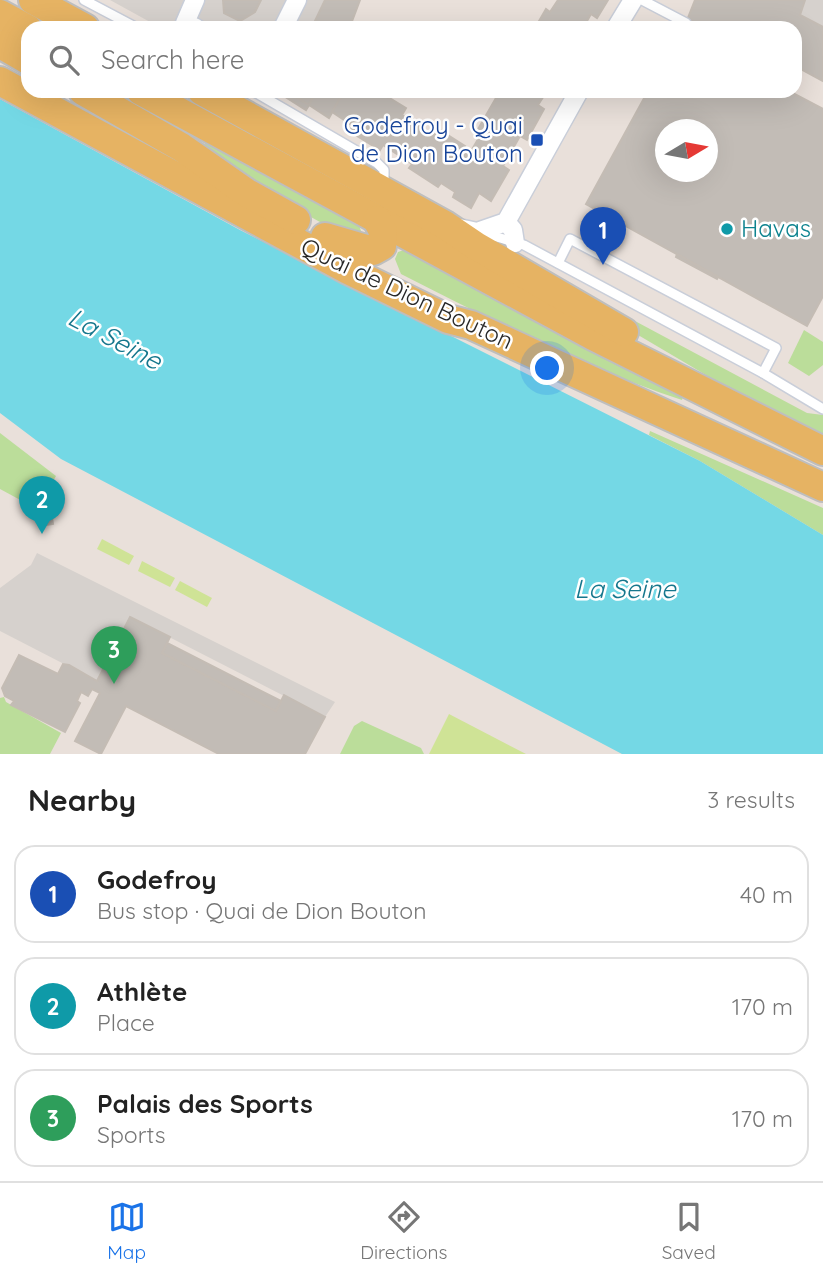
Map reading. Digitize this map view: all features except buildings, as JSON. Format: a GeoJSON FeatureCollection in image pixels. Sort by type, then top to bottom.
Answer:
{"type":"FeatureCollection","features":[{"type":"Feature","properties":{"kind":"main road"},"geometry":{"type":"LineString","coordinates":[[33,0],[72,21]]}},
{"type":"Feature","properties":{"kind":"main road"},"geometry":{"type":"LineString","coordinates":[[0,14],[21,25]]}},
{"type":"Feature","properties":{"kind":"main road"},"geometry":{"type":"LineString","coordinates":[[0,44],[21,56]]}},
{"type":"Feature","properties":{"kind":"main road","name":"Quai de Dion Bouton"},"geometry":{"type":"LineString","coordinates":[[0,81],[21,92]]}},
{"type":"Feature","properties":{"kind":"main road","name":"Quai de Dion Bouton"},"geometry":{"type":"LineString","coordinates":[[31,98],[348,270],[448,318],[471,325],[823,487]]}},
{"type":"Feature","properties":{"kind":"main road"},"geometry":{"type":"LineString","coordinates":[[95,98],[181,147],[247,192],[325,237],[346,253],[453,305],[471,325]]}},
{"type":"Feature","properties":{"kind":"main road","name":"Quai de Dion Bouton"},"geometry":{"type":"LineString","coordinates":[[154,98],[593,336],[823,450]]}},
{"type":"Feature","properties":{"kind":"main road"},"geometry":{"type":"LineString","coordinates":[[248,98],[382,190],[674,362],[688,383]]}},
{"type":"Feature","properties":{"kind":"main road"},"geometry":{"type":"LineString","coordinates":[[325,237],[373,251],[383,246],[384,239],[377,220]]}},
{"type":"Feature","properties":{"kind":"street"},"geometry":{"type":"LineString","coordinates":[[186,21],[195,0]]}},
{"type":"Feature","properties":{"kind":"street"},"geometry":{"type":"LineString","coordinates":[[286,21],[297,0]]}},
{"type":"Feature","properties":{"kind":"street"},"geometry":{"type":"LineString","coordinates":[[620,21],[633,0]]}},
{"type":"Feature","properties":{"kind":"street"},"geometry":{"type":"LineString","coordinates":[[445,225],[477,232],[506,222],[575,98]]}},
{"type":"Feature","properties":{"kind":"street"},"geometry":{"type":"LineString","coordinates":[[506,222],[513,230],[515,243]]}},
{"type":"Feature","properties":{"kind":"lane"},"geometry":{"type":"LineString","coordinates":[[84,0],[124,21]]}},
{"type":"Feature","properties":{"kind":"lane"},"geometry":{"type":"LineString","coordinates":[[642,0],[683,21]]}},
{"type":"Feature","properties":{"kind":"lane"},"geometry":{"type":"LineString","coordinates":[[477,232],[515,243],[558,263],[763,373],[823,409]]}},
{"type":"Feature","properties":{"kind":"lane"},"geometry":{"type":"LineString","coordinates":[[558,263],[570,239],[776,348],[763,373]]}},
{"type":"Feature","properties":{"kind":"green space"},"geometry":{"type":"Polygon","coordinates":[[[207,141],[359,225],[362,234],[347,237],[246,181],[201,148],[207,141]]]}},
{"type":"Feature","properties":{"kind":"green space"},"geometry":{"type":"Polygon","coordinates":[[[503,246],[526,259],[534,267],[807,413],[823,415],[823,435],[733,391],[499,253],[503,246]]]}},
{"type":"Feature","properties":{"kind":"green space"},"geometry":{"type":"Polygon","coordinates":[[[407,249],[684,392],[682,400],[574,358],[401,274],[395,259],[398,252],[407,249]]]}},
{"type":"Feature","properties":{"kind":"green space"},"geometry":{"type":"Polygon","coordinates":[[[804,330],[823,342],[823,365],[809,376],[788,363],[804,330]]]}},
{"type":"Feature","properties":{"kind":"green space"},"geometry":{"type":"Polygon","coordinates":[[[650,431],[823,508],[823,535],[700,461],[649,435],[650,431]]]}},
{"type":"Feature","properties":{"kind":"green space"},"geometry":{"type":"Polygon","coordinates":[[[0,433],[56,476],[37,509],[0,489],[0,433]]]}},
{"type":"Feature","properties":{"kind":"green space"},"geometry":{"type":"Polygon","coordinates":[[[102,539],[134,556],[129,565],[97,549],[102,539]]]}},
{"type":"Feature","properties":{"kind":"green space"},"geometry":{"type":"Polygon","coordinates":[[[142,561],[175,578],[170,587],[138,571],[142,561]]]}},
{"type":"Feature","properties":{"kind":"green space"},"geometry":{"type":"Polygon","coordinates":[[[180,581],[212,598],[207,607],[175,590],[180,581]]]}},
{"type":"Feature","properties":{"kind":"green space"},"geometry":{"type":"Polygon","coordinates":[[[4,697],[6,702],[61,733],[50,754],[0,754],[0,698],[4,697]]]}},
{"type":"Feature","properties":{"kind":"green space"},"geometry":{"type":"Polygon","coordinates":[[[449,714],[526,754],[429,754],[449,714]]]}},
{"type":"Feature","properties":{"kind":"green space"},"geometry":{"type":"Polygon","coordinates":[[[362,721],[421,748],[424,754],[340,754],[354,726],[362,721]]]}},
{"type":"Feature","properties":{"kind":"shaded area"},"geometry":{"type":"Polygon","coordinates":[[[110,0],[223,0],[225,13],[240,21],[148,21],[110,0]]]}},
{"type":"Feature","properties":{"kind":"shaded area"},"geometry":{"type":"Polygon","coordinates":[[[261,0],[325,0],[314,21],[240,21],[255,12],[261,0]]]}},
{"type":"Feature","properties":{"kind":"shaded area"},"geometry":{"type":"Polygon","coordinates":[[[775,0],[823,0],[823,27],[800,15],[775,0]]]}},
{"type":"Feature","properties":{"kind":"shaded area"},"geometry":{"type":"Polygon","coordinates":[[[37,553],[335,702],[325,717],[130,617],[97,681],[0,631],[0,588],[31,565],[37,553]]]}},
{"type":"Feature","properties":{"kind":"water","name":"La Seine"},"geometry":{"type":"Polygon","coordinates":[[[0,99],[240,230],[700,461],[823,535],[823,754],[622,754],[61,459],[0,413],[0,99]]]}},
{"type":"Feature","properties":{"kind":"place","name":"Godefroy - Quai de Dion Bouton"},"geometry":{"type":"Point","coordinates":[537,140]}},
{"type":"Feature","properties":{"kind":"place","name":"Havas"},"geometry":{"type":"Point","coordinates":[727,229]}},
{"type":"Feature","properties":{"kind":"place","name":"Godefroy"},"geometry":{"type":"Point","coordinates":[603,265]}},
{"type":"Feature","properties":{"kind":"place","name":"Athlète"},"geometry":{"type":"Point","coordinates":[42,534]}},
{"type":"Feature","properties":{"kind":"place","name":"Palais des Sports"},"geometry":{"type":"Point","coordinates":[114,684]}}]}
